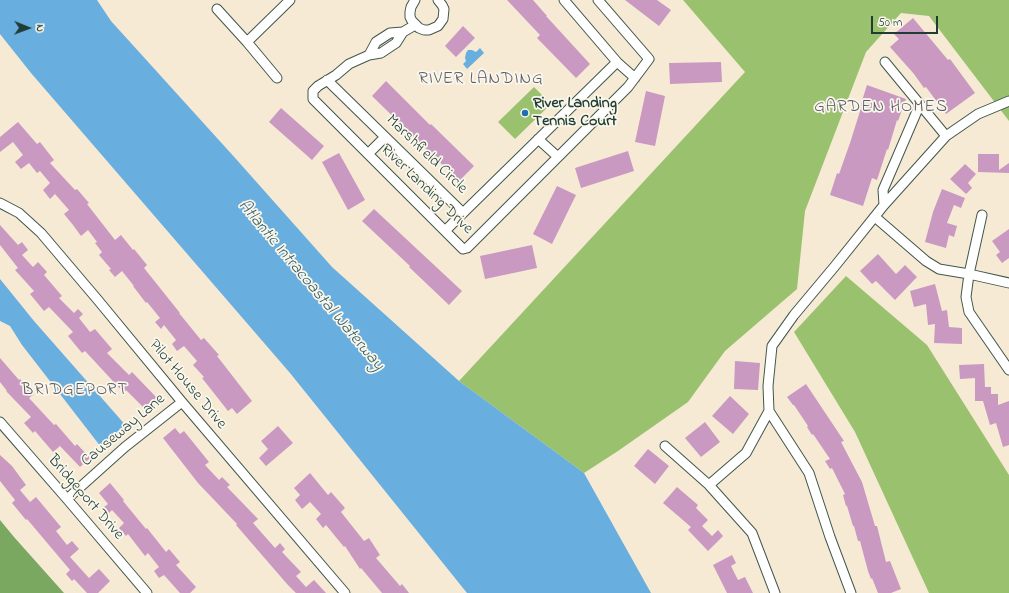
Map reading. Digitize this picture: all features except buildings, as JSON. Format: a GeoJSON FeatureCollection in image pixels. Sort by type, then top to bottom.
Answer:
{"type":"FeatureCollection","features":[{"type":"Feature","properties":{"kind":"street"},"geometry":{"type":"LineString","coordinates":[[247,42],[290,0]]}},
{"type":"Feature","properties":{"kind":"street"},"geometry":{"type":"LineString","coordinates":[[415,0],[411,7],[410,17],[415,25],[424,30],[429,30],[438,26],[443,18],[444,14],[439,0]]}},
{"type":"Feature","properties":{"kind":"street"},"geometry":{"type":"LineString","coordinates":[[564,0],[617,62],[635,78]]}},
{"type":"Feature","properties":{"kind":"street","name":"River Landing Drive"},"geometry":{"type":"LineString","coordinates":[[415,25],[403,32],[396,43],[381,53],[368,55],[349,64],[336,75],[318,86],[313,91],[313,99],[463,250],[467,248],[628,87],[649,59],[598,0]]}},
{"type":"Feature","properties":{"kind":"street"},"geometry":{"type":"LineString","coordinates":[[217,9],[277,78]]}},
{"type":"Feature","properties":{"kind":"street","name":"Marshfield Circle"},"geometry":{"type":"LineString","coordinates":[[327,80],[463,212],[617,62]]}},
{"type":"Feature","properties":{"kind":"street"},"geometry":{"type":"LineString","coordinates":[[885,62],[946,136]]}},
{"type":"Feature","properties":{"kind":"street"},"geometry":{"type":"LineString","coordinates":[[851,593],[830,537],[809,473],[769,411],[768,386],[772,346],[794,315],[884,205],[946,136],[978,114],[1009,101]]}},
{"type":"Feature","properties":{"kind":"street"},"geometry":{"type":"LineString","coordinates":[[884,205],[883,190],[920,104]]}},
{"type":"Feature","properties":{"kind":"street"},"geometry":{"type":"LineString","coordinates":[[368,154],[386,137]]}},
{"type":"Feature","properties":{"kind":"street"},"geometry":{"type":"LineString","coordinates":[[538,139],[558,157]]}},
{"type":"Feature","properties":{"kind":"street","name":"Pilot House Drive"},"geometry":{"type":"LineString","coordinates":[[0,203],[19,213],[41,233],[182,402],[346,593]]}},
{"type":"Feature","properties":{"kind":"street"},"geometry":{"type":"LineString","coordinates":[[445,231],[463,212]]}},
{"type":"Feature","properties":{"kind":"street"},"geometry":{"type":"LineString","coordinates":[[982,215],[969,274],[966,297],[969,312],[1009,370]]}},
{"type":"Feature","properties":{"kind":"street"},"geometry":{"type":"LineString","coordinates":[[875,217],[926,261],[939,269],[1009,283]]}},
{"type":"Feature","properties":{"kind":"street","name":"Causeway Lane"},"geometry":{"type":"LineString","coordinates":[[68,499],[125,447],[182,402]]}},
{"type":"Feature","properties":{"kind":"street"},"geometry":{"type":"LineString","coordinates":[[709,485],[746,453],[769,411]]}},
{"type":"Feature","properties":{"kind":"street","name":"Bridgeport Drive"},"geometry":{"type":"LineString","coordinates":[[0,422],[68,499],[147,593]]}},
{"type":"Feature","properties":{"kind":"street"},"geometry":{"type":"LineString","coordinates":[[665,446],[709,485],[752,533],[775,593]]}},
{"type":"Feature","properties":{"kind":"green space"},"geometry":{"type":"Polygon","coordinates":[[[683,0],[1009,0],[1009,121],[929,16],[901,13],[866,52],[805,211],[797,289],[725,351],[688,402],[584,473],[459,381],[745,72],[683,0]]]}},
{"type":"Feature","properties":{"kind":"green space","name":"River Landing Tennis Court"},"geometry":{"type":"Polygon","coordinates":[[[534,87],[551,104],[515,139],[498,122],[534,87]]]}},
{"type":"Feature","properties":{"kind":"green space"},"geometry":{"type":"Polygon","coordinates":[[[846,276],[927,345],[1009,475],[1009,593],[929,593],[855,432],[794,332],[846,276]]]}},
{"type":"Feature","properties":{"kind":"green space"},"geometry":{"type":"Polygon","coordinates":[[[0,520],[14,537],[64,593],[0,593],[0,520]]]}},
{"type":"Feature","properties":{"kind":"water","name":"Atlantic Intracoastal Waterway"},"geometry":{"type":"Polygon","coordinates":[[[0,0],[97,0],[111,21],[332,267],[459,381],[584,473],[651,593],[467,593],[290,373],[31,73],[0,34],[0,0]]]}},
{"type":"Feature","properties":{"kind":"water"},"geometry":{"type":"Polygon","coordinates":[[[480,48],[484,53],[467,69],[463,64],[466,61],[466,53],[468,50],[476,52],[480,48]]]}},
{"type":"Feature","properties":{"kind":"water"},"geometry":{"type":"Polygon","coordinates":[[[0,279],[34,321],[128,428],[101,447],[22,345],[10,326],[0,321],[0,279]]]}},
{"type":"Feature","properties":{"kind":"place","name":"River Landing Tennis Court"},"geometry":{"type":"Point","coordinates":[525,113]}},
{"type":"Feature","properties":{"kind":"district","name":"RIVER LANDING"},"geometry":{"type":"Point","coordinates":[481,80]}},
{"type":"Feature","properties":{"kind":"district","name":"GARDEN HOMES"},"geometry":{"type":"Point","coordinates":[881,108]}},
{"type":"Feature","properties":{"kind":"district","name":"BRIDGEPORT"},"geometry":{"type":"Point","coordinates":[75,391]}}]}
